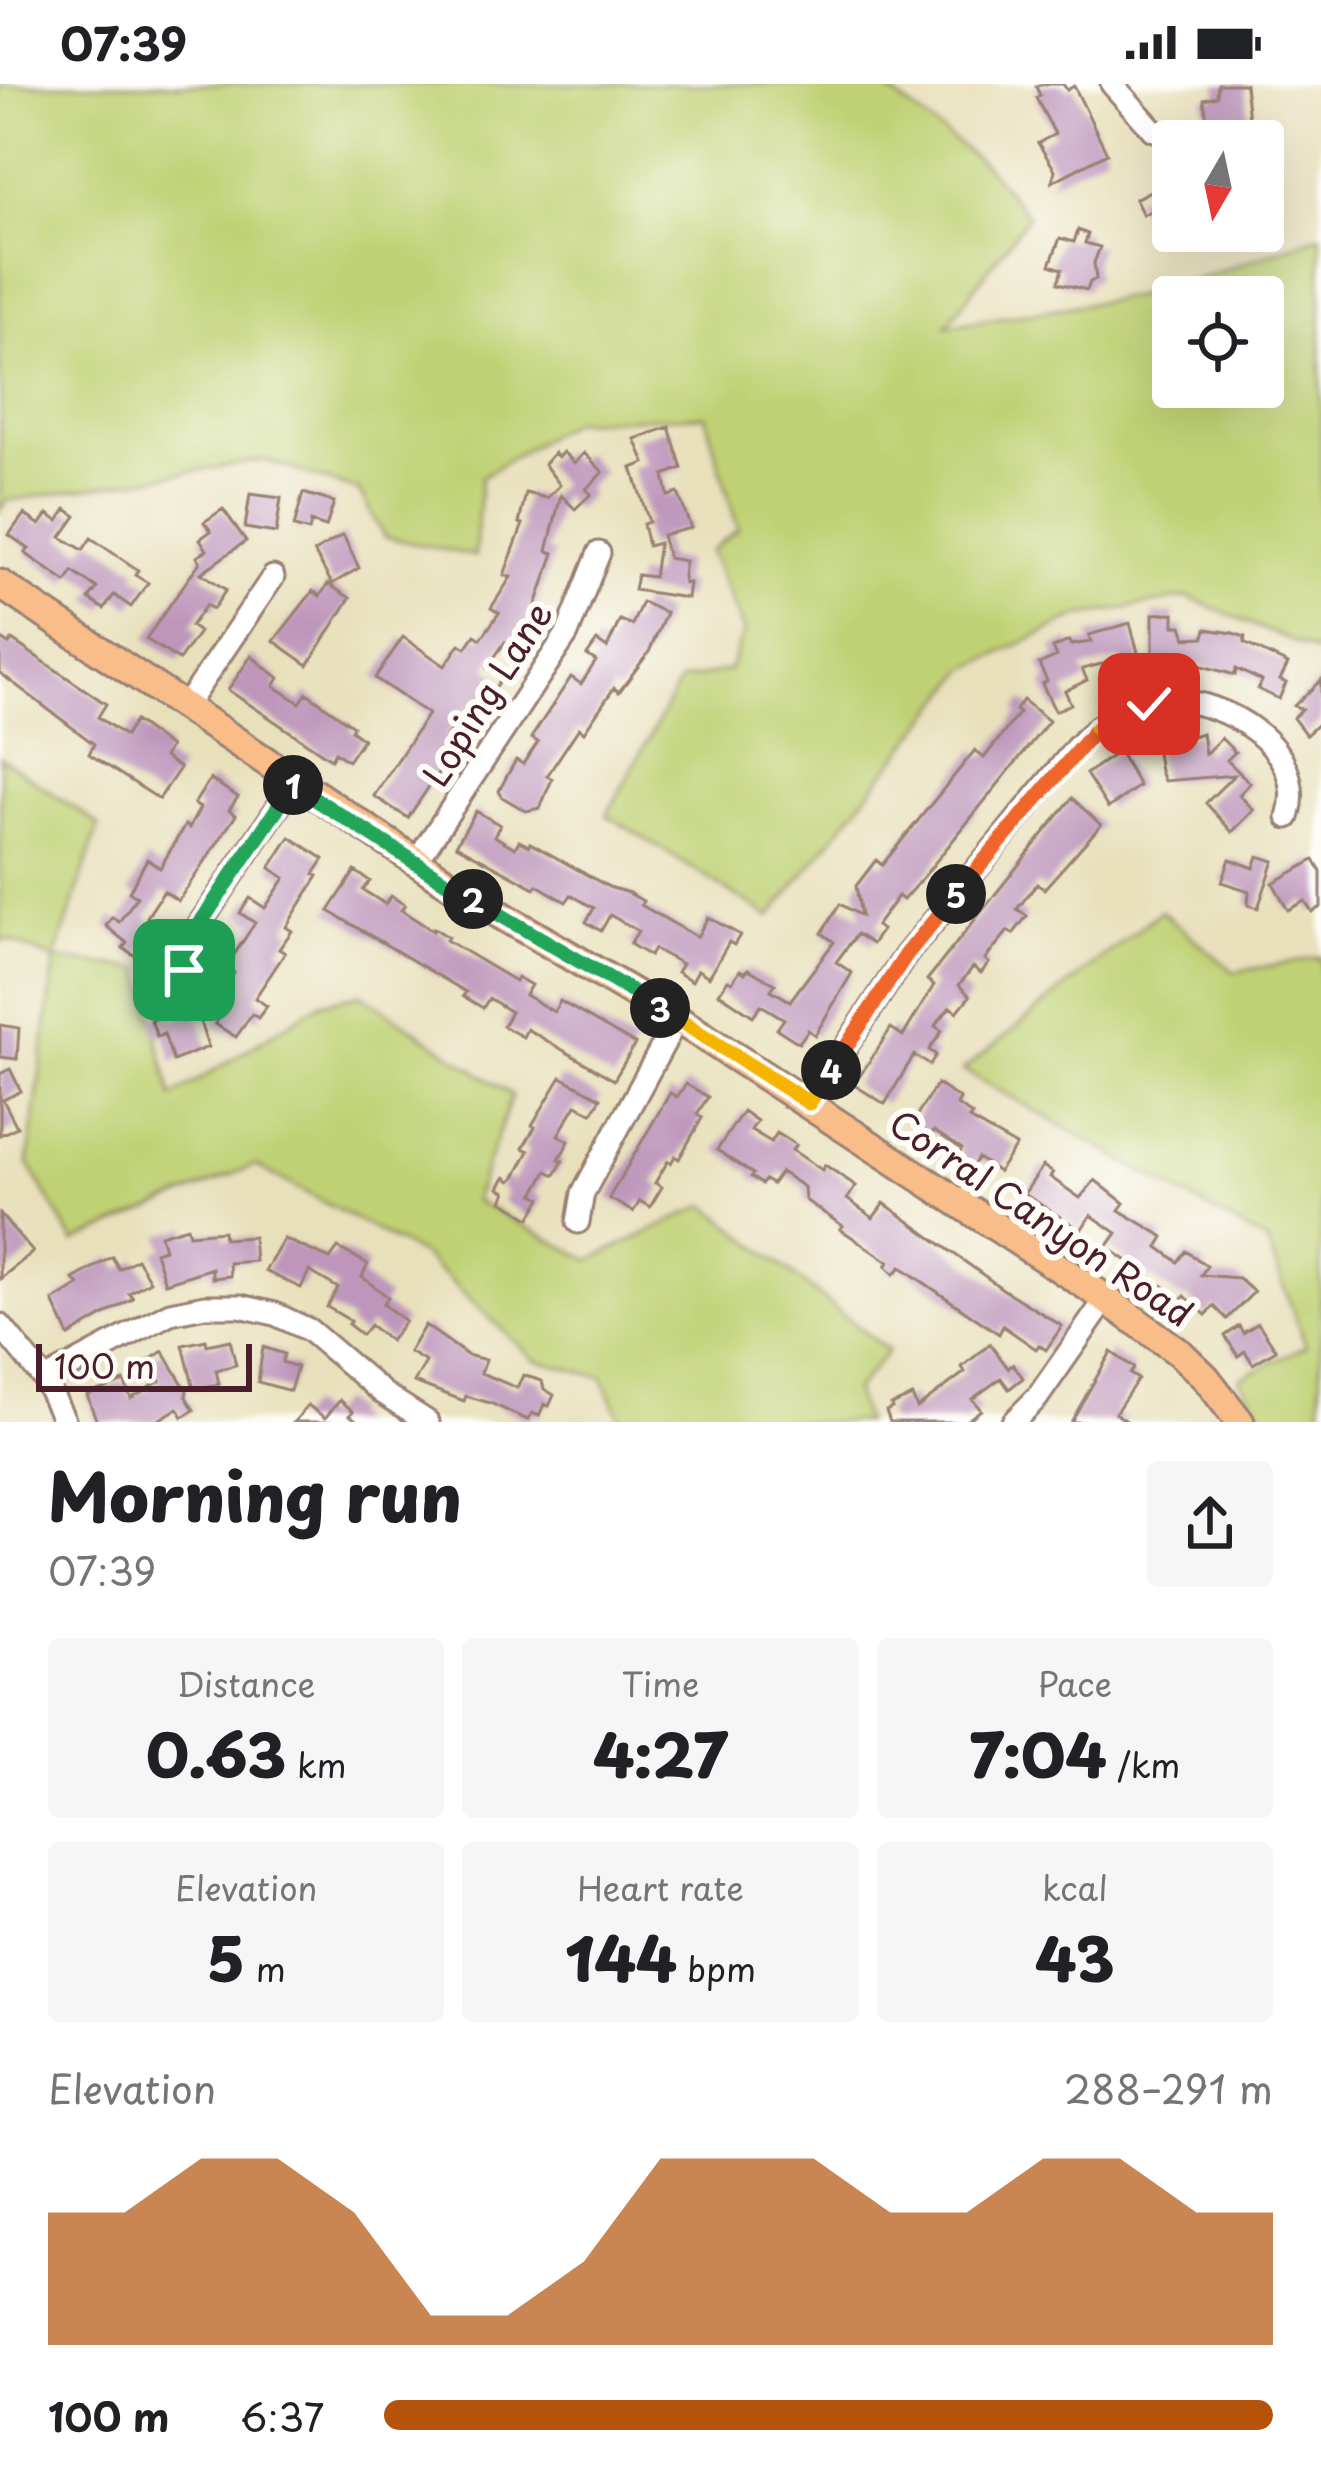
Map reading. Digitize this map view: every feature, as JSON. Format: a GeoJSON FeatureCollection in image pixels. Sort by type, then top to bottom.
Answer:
{"type":"FeatureCollection","features":[{"type":"Feature","properties":{"kind":"main road","name":"Corral Canyon Road"},"geometry":{"type":"LineString","coordinates":[[0,584],[416,862],[677,1019],[1106,1299],[1180,1353],[1240,1422]]}},
{"type":"Feature","properties":{"kind":"street"},"geometry":{"type":"LineString","coordinates":[[1112,84],[1152,128]]}},
{"type":"Feature","properties":{"kind":"street","name":"Loping Lane"},"geometry":{"type":"LineString","coordinates":[[416,862],[567,634],[599,553]]}},
{"type":"Feature","properties":{"kind":"street"},"geometry":{"type":"LineString","coordinates":[[184,709],[273,578]]}},
{"type":"Feature","properties":{"kind":"street"},"geometry":{"type":"LineString","coordinates":[[809,1103],[906,955],[1076,748],[1108,720],[1134,708],[1179,701],[1237,718],[1261,736],[1288,773],[1295,796],[1288,817]]}},
{"type":"Feature","properties":{"kind":"street"},"geometry":{"type":"LineString","coordinates":[[184,970],[195,931],[294,782]]}},
{"type":"Feature","properties":{"kind":"street"},"geometry":{"type":"LineString","coordinates":[[578,1222],[583,1193],[677,1019]]}},
{"type":"Feature","properties":{"kind":"street"},"geometry":{"type":"LineString","coordinates":[[1013,1422],[1037,1398],[1106,1299]]}},
{"type":"Feature","properties":{"kind":"street"},"geometry":{"type":"LineString","coordinates":[[45,1380],[170,1313],[240,1306],[274,1314],[309,1330],[383,1393],[428,1422]]}},
{"type":"Feature","properties":{"kind":"street"},"geometry":{"type":"LineString","coordinates":[[0,1325],[45,1380],[65,1422]]}},
{"type":"Feature","properties":{"kind":"green space"},"geometry":{"type":"Polygon","coordinates":[[[0,84],[880,84],[985,165],[1028,216],[946,326],[1152,294],[1152,408],[1284,408],[1284,276],[1207,276],[1321,235],[1321,654],[1188,597],[1077,617],[967,669],[770,917],[607,815],[680,681],[729,670],[744,632],[710,551],[738,529],[705,415],[572,421],[481,477],[475,556],[384,537],[359,491],[264,460],[6,501],[0,511],[0,84]]]}},
{"type":"Feature","properties":{"kind":"green space"},"geometry":{"type":"Polygon","coordinates":[[[0,757],[99,825],[55,959],[141,969],[172,1097],[321,1003],[361,994],[512,1095],[474,1200],[590,1260],[706,1205],[888,1351],[854,1391],[865,1422],[622,1422],[602,1377],[535,1360],[423,1256],[255,1165],[74,1242],[28,1164],[55,960],[6,939],[0,943],[0,757]]]}},
{"type":"Feature","properties":{"kind":"green space"},"geometry":{"type":"Polygon","coordinates":[[[1161,911],[1234,972],[1321,957],[1321,1422],[1267,1422],[1239,1378],[1306,1346],[1267,1242],[963,1070],[1161,911]]]}},
{"type":"Feature","properties":{"kind":"building"},"geometry":{"type":"Polygon","coordinates":[[[1063,84],[1067,90],[1074,86],[1107,153],[1052,182],[1055,170],[1038,143],[1055,134],[1036,98],[1040,95],[1036,87],[1063,84]]]}},
{"type":"Feature","properties":{"kind":"building"},"geometry":{"type":"Polygon","coordinates":[[[1218,84],[1245,84],[1249,120],[1207,120],[1204,99],[1217,96],[1218,84]]]}},
{"type":"Feature","properties":{"kind":"building"},"geometry":{"type":"Polygon","coordinates":[[[1152,190],[1152,215],[1150,211],[1143,215],[1135,199],[1152,190]]]}},
{"type":"Feature","properties":{"kind":"building"},"geometry":{"type":"Polygon","coordinates":[[[1078,230],[1088,234],[1085,243],[1100,247],[1094,263],[1096,279],[1087,290],[1058,283],[1062,269],[1050,265],[1060,238],[1074,242],[1078,230]]]}},
{"type":"Feature","properties":{"kind":"building"},"geometry":{"type":"Polygon","coordinates":[[[669,427],[682,468],[664,475],[668,496],[678,493],[691,528],[662,535],[668,558],[685,561],[687,598],[634,590],[637,575],[654,577],[659,543],[648,546],[643,524],[649,522],[632,468],[645,463],[635,439],[669,427]]]}},
{"type":"Feature","properties":{"kind":"building"},"geometry":{"type":"Polygon","coordinates":[[[563,452],[575,463],[584,453],[603,472],[586,489],[591,494],[575,509],[561,495],[547,551],[554,553],[536,605],[544,611],[531,630],[526,626],[513,647],[505,642],[487,668],[502,678],[476,715],[466,708],[445,739],[456,746],[408,818],[374,796],[428,714],[375,678],[403,637],[445,666],[460,644],[466,648],[475,635],[481,639],[499,613],[491,608],[511,577],[504,575],[523,524],[519,523],[526,493],[547,498],[560,485],[544,464],[554,453],[558,457],[563,452]]]}},
{"type":"Feature","properties":{"kind":"building"},"geometry":{"type":"Polygon","coordinates":[[[303,493],[334,502],[326,527],[311,522],[309,531],[294,527],[303,493]]]}},
{"type":"Feature","properties":{"kind":"building"},"geometry":{"type":"Polygon","coordinates":[[[250,494],[281,498],[276,533],[245,528],[250,494]]]}},
{"type":"Feature","properties":{"kind":"building"},"geometry":{"type":"Polygon","coordinates":[[[66,509],[76,516],[61,537],[83,550],[91,538],[138,570],[135,575],[148,583],[131,607],[114,595],[104,609],[89,599],[97,588],[73,572],[66,582],[25,553],[29,549],[9,535],[24,514],[40,525],[48,514],[58,521],[66,509]]]}},
{"type":"Feature","properties":{"kind":"building"},"geometry":{"type":"Polygon","coordinates":[[[223,509],[246,541],[201,573],[226,590],[213,609],[206,605],[191,626],[199,632],[179,660],[146,639],[200,562],[197,557],[207,550],[200,539],[211,531],[204,522],[223,509]]]}},
{"type":"Feature","properties":{"kind":"building"},"geometry":{"type":"Polygon","coordinates":[[[343,535],[359,568],[332,584],[314,552],[343,535]]]}},
{"type":"Feature","properties":{"kind":"building"},"geometry":{"type":"Polygon","coordinates":[[[328,584],[350,598],[308,665],[274,641],[313,591],[320,596],[328,584]]]}},
{"type":"Feature","properties":{"kind":"building"},"geometry":{"type":"Polygon","coordinates":[[[642,602],[666,613],[649,652],[619,692],[614,688],[584,732],[579,728],[547,776],[552,779],[540,808],[526,811],[502,797],[499,791],[516,760],[523,764],[538,742],[531,738],[571,677],[581,684],[596,661],[587,655],[597,641],[607,648],[620,620],[632,625],[642,602]]]}},
{"type":"Feature","properties":{"kind":"building"},"geometry":{"type":"Polygon","coordinates":[[[1174,613],[1174,626],[1182,626],[1186,638],[1204,637],[1206,629],[1233,633],[1288,664],[1280,680],[1286,683],[1279,699],[1258,689],[1262,681],[1236,669],[1235,675],[1199,665],[1153,665],[1153,614],[1174,613]]]}},
{"type":"Feature","properties":{"kind":"building"},"geometry":{"type":"Polygon","coordinates":[[[1130,623],[1142,667],[1125,672],[1121,659],[1082,669],[1087,680],[1065,691],[1071,704],[1055,711],[1042,684],[1047,681],[1039,664],[1057,656],[1053,648],[1069,641],[1071,645],[1091,642],[1089,635],[1130,623]]]}},
{"type":"Feature","properties":{"kind":"building"},"geometry":{"type":"Polygon","coordinates":[[[0,638],[9,644],[12,640],[106,704],[98,717],[125,736],[135,721],[170,747],[164,757],[180,768],[159,799],[89,754],[94,744],[0,673],[0,638]]]}},
{"type":"Feature","properties":{"kind":"building"},"geometry":{"type":"Polygon","coordinates":[[[251,656],[279,678],[274,686],[300,703],[307,693],[353,726],[351,730],[363,739],[348,761],[335,752],[331,759],[228,690],[251,656]]]}},
{"type":"Feature","properties":{"kind":"building"},"geometry":{"type":"Polygon","coordinates":[[[1321,680],[1321,721],[1306,735],[1293,718],[1302,709],[1294,706],[1321,680]]]}},
{"type":"Feature","properties":{"kind":"building"},"geometry":{"type":"Polygon","coordinates":[[[1023,700],[1049,721],[925,875],[903,900],[898,896],[876,926],[882,930],[872,944],[857,934],[836,962],[852,973],[815,1035],[808,1030],[799,1043],[777,1029],[784,1019],[761,1005],[753,1016],[719,993],[740,970],[748,969],[775,984],[771,990],[790,1001],[834,942],[822,933],[840,904],[861,916],[856,886],[876,860],[882,865],[975,750],[984,758],[1019,713],[1016,710],[1023,700]]]}},
{"type":"Feature","properties":{"kind":"building"},"geometry":{"type":"Polygon","coordinates":[[[1202,733],[1205,754],[1221,738],[1235,752],[1227,760],[1250,783],[1239,795],[1254,810],[1232,832],[1206,803],[1234,775],[1164,781],[1160,771],[1156,746],[1202,733]]]}},
{"type":"Feature","properties":{"kind":"building"},"geometry":{"type":"Polygon","coordinates":[[[1119,751],[1139,786],[1108,808],[1086,774],[1119,751]]]}},
{"type":"Feature","properties":{"kind":"building"},"geometry":{"type":"Polygon","coordinates":[[[210,779],[238,797],[229,810],[236,815],[178,901],[164,891],[147,917],[152,921],[143,933],[150,938],[137,957],[106,926],[112,917],[119,922],[137,897],[129,892],[147,859],[160,868],[185,825],[189,828],[200,808],[194,804],[210,779]]]}},
{"type":"Feature","properties":{"kind":"building"},"geometry":{"type":"Polygon","coordinates":[[[1072,798],[1101,825],[1044,889],[1037,884],[1017,909],[1027,916],[985,959],[989,963],[981,973],[973,967],[959,985],[970,996],[957,1012],[950,1007],[935,1026],[942,1031],[929,1050],[936,1055],[930,1065],[914,1055],[885,1104],[854,1085],[891,1028],[903,1036],[934,985],[927,980],[1072,798]]]}},
{"type":"Feature","properties":{"kind":"building"},"geometry":{"type":"Polygon","coordinates":[[[476,811],[500,825],[494,836],[515,848],[519,841],[530,843],[609,887],[629,893],[697,937],[708,917],[740,935],[734,945],[729,942],[709,977],[698,970],[692,981],[677,972],[682,964],[654,949],[650,956],[630,944],[638,931],[610,915],[601,931],[586,922],[594,908],[571,895],[566,902],[535,888],[456,845],[476,811]]]}},
{"type":"Feature","properties":{"kind":"building"},"geometry":{"type":"Polygon","coordinates":[[[290,837],[324,859],[286,927],[292,931],[279,949],[285,953],[255,998],[267,1006],[258,1018],[252,1014],[236,1037],[215,1024],[230,1002],[219,995],[234,973],[226,967],[255,923],[240,913],[250,898],[265,908],[285,878],[270,868],[290,837]]]}},
{"type":"Feature","properties":{"kind":"building"},"geometry":{"type":"Polygon","coordinates":[[[1258,856],[1274,861],[1258,908],[1248,905],[1249,891],[1222,882],[1230,859],[1254,868],[1258,856]]]}},
{"type":"Feature","properties":{"kind":"building"},"geometry":{"type":"Polygon","coordinates":[[[1314,860],[1321,872],[1321,907],[1312,912],[1305,901],[1288,910],[1273,883],[1314,860]]]}},
{"type":"Feature","properties":{"kind":"building"},"geometry":{"type":"Polygon","coordinates":[[[355,871],[370,881],[363,890],[385,904],[391,896],[405,905],[401,910],[448,937],[446,940],[515,981],[517,977],[531,985],[525,995],[554,1012],[560,1001],[635,1044],[614,1080],[527,1029],[523,1037],[503,1026],[511,1012],[489,998],[483,1008],[463,996],[466,992],[329,911],[355,871]]]}},
{"type":"Feature","properties":{"kind":"building"},"geometry":{"type":"Polygon","coordinates":[[[197,1011],[208,1047],[173,1061],[164,1034],[157,1037],[151,1020],[197,1011]]]}},
{"type":"Feature","properties":{"kind":"building"},"geometry":{"type":"Polygon","coordinates":[[[0,1025],[19,1028],[17,1059],[0,1057],[0,1025]]]}},
{"type":"Feature","properties":{"kind":"building"},"geometry":{"type":"Polygon","coordinates":[[[10,1069],[21,1091],[3,1100],[17,1127],[0,1135],[0,1074],[10,1069]]]}},
{"type":"Feature","properties":{"kind":"building"},"geometry":{"type":"Polygon","coordinates":[[[561,1077],[601,1098],[592,1113],[576,1105],[558,1135],[569,1141],[559,1159],[563,1161],[555,1175],[547,1171],[534,1194],[542,1198],[530,1218],[502,1201],[506,1192],[499,1188],[505,1177],[511,1181],[515,1177],[529,1151],[523,1148],[532,1125],[561,1077]]]}},
{"type":"Feature","properties":{"kind":"building"},"geometry":{"type":"Polygon","coordinates":[[[686,1084],[708,1097],[697,1114],[702,1118],[679,1159],[675,1156],[668,1161],[655,1183],[662,1187],[650,1207],[640,1201],[633,1212],[609,1198],[670,1093],[677,1097],[686,1084]]]}},
{"type":"Feature","properties":{"kind":"building"},"geometry":{"type":"Polygon","coordinates":[[[937,1084],[960,1099],[957,1105],[972,1115],[969,1119],[1016,1146],[998,1172],[978,1158],[971,1168],[956,1157],[962,1149],[912,1123],[937,1084]]]}},
{"type":"Feature","properties":{"kind":"building"},"geometry":{"type":"Polygon","coordinates":[[[743,1111],[757,1121],[751,1130],[771,1142],[777,1133],[796,1145],[792,1150],[856,1186],[847,1199],[873,1218],[884,1203],[1062,1326],[1046,1350],[1039,1345],[1036,1349],[1003,1326],[999,1334],[901,1267],[894,1274],[886,1266],[889,1262],[805,1200],[804,1187],[781,1172],[772,1184],[751,1177],[717,1150],[743,1111]]]}},
{"type":"Feature","properties":{"kind":"building"},"geometry":{"type":"Polygon","coordinates":[[[1043,1166],[1053,1173],[1050,1177],[1080,1198],[1095,1180],[1124,1203],[1119,1210],[1164,1237],[1158,1247],[1178,1262],[1186,1251],[1207,1266],[1201,1275],[1238,1278],[1254,1292],[1227,1319],[1214,1306],[1206,1315],[1185,1296],[1182,1299],[1107,1247],[1117,1233],[1091,1215],[1081,1230],[1024,1194],[1043,1166]]]}},
{"type":"Feature","properties":{"kind":"building"},"geometry":{"type":"Polygon","coordinates":[[[0,1214],[33,1252],[0,1279],[0,1214]]]}},
{"type":"Feature","properties":{"kind":"building"},"geometry":{"type":"Polygon","coordinates":[[[187,1227],[189,1234],[223,1231],[224,1239],[253,1237],[255,1261],[229,1263],[230,1276],[212,1278],[212,1268],[165,1283],[155,1252],[164,1249],[160,1235],[187,1227]]]}},
{"type":"Feature","properties":{"kind":"building"},"geometry":{"type":"Polygon","coordinates":[[[284,1239],[330,1259],[338,1248],[368,1264],[362,1277],[388,1297],[383,1304],[405,1321],[390,1341],[370,1325],[362,1335],[348,1324],[351,1321],[327,1307],[338,1288],[309,1271],[301,1288],[265,1271],[284,1239]]]}},
{"type":"Feature","properties":{"kind":"building"},"geometry":{"type":"Polygon","coordinates":[[[112,1257],[119,1269],[137,1259],[150,1281],[129,1293],[133,1298],[69,1336],[53,1301],[79,1285],[73,1279],[112,1257]]]}},
{"type":"Feature","properties":{"kind":"building"},"geometry":{"type":"Polygon","coordinates":[[[1258,1323],[1276,1350],[1253,1364],[1245,1351],[1238,1356],[1225,1336],[1239,1326],[1243,1333],[1258,1323]]]}},
{"type":"Feature","properties":{"kind":"building"},"geometry":{"type":"Polygon","coordinates":[[[425,1325],[467,1355],[486,1360],[481,1373],[517,1388],[523,1375],[542,1381],[544,1389],[554,1395],[549,1406],[544,1404],[539,1416],[532,1413],[528,1420],[490,1403],[466,1396],[464,1401],[414,1382],[426,1362],[409,1352],[425,1325]]]}},
{"type":"Feature","properties":{"kind":"building"},"geometry":{"type":"Polygon","coordinates":[[[206,1340],[207,1345],[230,1340],[236,1365],[216,1370],[219,1384],[194,1389],[183,1345],[206,1340]]]}},
{"type":"Feature","properties":{"kind":"building"},"geometry":{"type":"Polygon","coordinates":[[[990,1344],[1008,1368],[1013,1364],[1023,1378],[1009,1389],[1001,1378],[972,1399],[981,1410],[965,1422],[890,1422],[886,1411],[891,1405],[912,1396],[917,1408],[965,1372],[962,1367],[990,1344]]]}},
{"type":"Feature","properties":{"kind":"building"},"geometry":{"type":"Polygon","coordinates":[[[263,1347],[284,1354],[282,1362],[297,1367],[290,1391],[258,1382],[263,1347]]]}},
{"type":"Feature","properties":{"kind":"building"},"geometry":{"type":"Polygon","coordinates":[[[163,1351],[194,1410],[183,1417],[178,1408],[155,1422],[97,1422],[87,1395],[124,1381],[131,1398],[160,1381],[148,1361],[163,1351]]]}},
{"type":"Feature","properties":{"kind":"building"},"geometry":{"type":"Polygon","coordinates":[[[1111,1352],[1134,1368],[1130,1374],[1138,1379],[1115,1413],[1128,1422],[1071,1422],[1111,1352]]]}},
{"type":"Feature","properties":{"kind":"building"},"geometry":{"type":"Polygon","coordinates":[[[340,1400],[358,1422],[294,1422],[308,1405],[325,1418],[340,1400]]]}},
{"type":"Feature","properties":{"kind":"route"},"geometry":{"type":"LineString","coordinates":[[184,970],[195,931],[294,782],[462,892],[809,1103],[906,955],[1085,737],[1108,720],[1149,704]]}}]}
